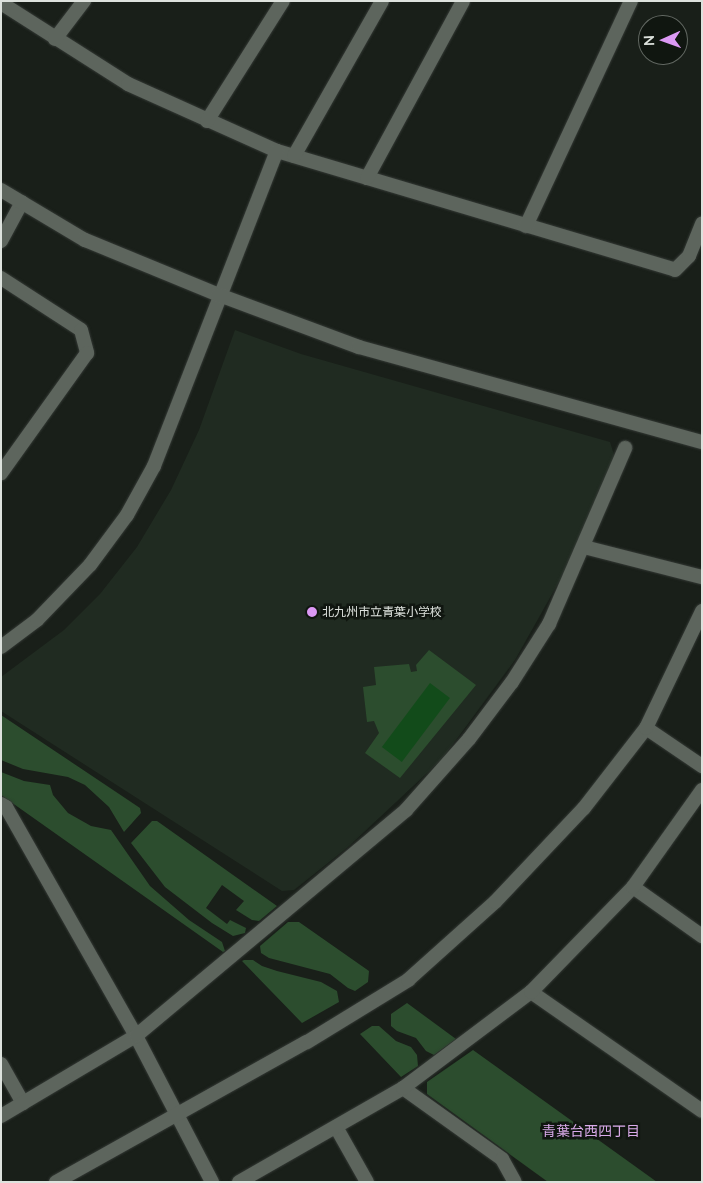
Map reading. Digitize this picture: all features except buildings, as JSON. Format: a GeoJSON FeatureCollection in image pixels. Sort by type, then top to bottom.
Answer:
{"type":"FeatureCollection","features":[{"type":"Feature","properties":{"kind":"street"},"geometry":{"type":"LineString","coordinates":[[55,39],[84,1]]}},
{"type":"Feature","properties":{"kind":"street"},"geometry":{"type":"LineString","coordinates":[[207,120],[283,1]]}},
{"type":"Feature","properties":{"kind":"street"},"geometry":{"type":"LineString","coordinates":[[294,156],[382,1]]}},
{"type":"Feature","properties":{"kind":"street"},"geometry":{"type":"LineString","coordinates":[[367,178],[463,1]]}},
{"type":"Feature","properties":{"kind":"street"},"geometry":{"type":"LineString","coordinates":[[526,226],[631,1]]}},
{"type":"Feature","properties":{"kind":"street"},"geometry":{"type":"LineString","coordinates":[[1,3],[128,84],[277,151],[675,270],[689,256],[702,223]]}},
{"type":"Feature","properties":{"kind":"street"},"geometry":{"type":"LineString","coordinates":[[3,643],[37,620],[90,565],[127,515],[154,466],[219,295],[277,151]]}},
{"type":"Feature","properties":{"kind":"street"},"geometry":{"type":"LineString","coordinates":[[1,190],[84,240],[219,295],[359,347],[702,442]]}},
{"type":"Feature","properties":{"kind":"street"},"geometry":{"type":"LineString","coordinates":[[1,241],[22,202]]}},
{"type":"Feature","properties":{"kind":"street"},"geometry":{"type":"LineString","coordinates":[[1,278],[81,330],[87,353],[1,473]]}},
{"type":"Feature","properties":{"kind":"street"},"geometry":{"type":"LineString","coordinates":[[1,1116],[136,1036],[406,810],[469,739],[512,682],[550,624],[625,448]]}},
{"type":"Feature","properties":{"kind":"street"},"geometry":{"type":"LineString","coordinates":[[584,547],[702,577]]}},
{"type":"Feature","properties":{"kind":"street"},"geometry":{"type":"LineString","coordinates":[[56,1182],[307,1042],[408,980],[508,888],[584,808],[646,728],[702,611]]}},
{"type":"Feature","properties":{"kind":"street"},"geometry":{"type":"LineString","coordinates":[[646,728],[702,766]]}},
{"type":"Feature","properties":{"kind":"street"},"geometry":{"type":"LineString","coordinates":[[239,1182],[403,1088],[531,992],[633,887],[702,790]]}},
{"type":"Feature","properties":{"kind":"street"},"geometry":{"type":"LineString","coordinates":[[1,804],[6,808],[136,1036],[212,1182]]}},
{"type":"Feature","properties":{"kind":"street"},"geometry":{"type":"LineString","coordinates":[[633,887],[702,936]]}},
{"type":"Feature","properties":{"kind":"street"},"geometry":{"type":"LineString","coordinates":[[531,992],[702,1111]]}},
{"type":"Feature","properties":{"kind":"street"},"geometry":{"type":"LineString","coordinates":[[1,1064],[23,1103]]}},
{"type":"Feature","properties":{"kind":"street"},"geometry":{"type":"LineString","coordinates":[[403,1088],[502,1159],[515,1182]]}},
{"type":"Feature","properties":{"kind":"street"},"geometry":{"type":"LineString","coordinates":[[336,1127],[367,1182]]}},
{"type":"Feature","properties":{"kind":"shaded area","name":"北九州市立青葉小学校"},"geometry":{"type":"Polygon","coordinates":[[[235,330],[301,354],[610,442],[615,458],[570,562],[515,660],[442,759],[348,847],[294,890],[282,891],[1,711],[1,677],[64,630],[100,594],[137,547],[171,490],[199,430],[235,330]]]}},
{"type":"Feature","properties":{"kind":"shaded area"},"geometry":{"type":"Polygon","coordinates":[[[429,650],[476,685],[400,778],[365,753],[379,733],[374,721],[367,722],[363,687],[376,685],[374,667],[409,664],[411,672],[417,671],[416,665],[429,650]]]}},
{"type":"Feature","properties":{"kind":"shaded area"},"geometry":{"type":"Polygon","coordinates":[[[430,683],[450,698],[402,762],[382,747],[430,683]]]}},
{"type":"Feature","properties":{"kind":"shaded area"},"geometry":{"type":"Polygon","coordinates":[[[1,715],[140,808],[141,813],[124,832],[109,807],[85,785],[68,777],[23,769],[1,760],[1,715]]]}},
{"type":"Feature","properties":{"kind":"shaded area"},"geometry":{"type":"Polygon","coordinates":[[[1,772],[24,781],[50,785],[53,795],[68,813],[91,826],[111,830],[150,886],[189,920],[222,942],[225,951],[223,952],[1,795],[1,772]]]}},
{"type":"Feature","properties":{"kind":"shaded area"},"geometry":{"type":"Polygon","coordinates":[[[152,821],[157,821],[277,906],[259,921],[252,920],[236,910],[244,901],[222,885],[206,908],[227,924],[230,920],[246,928],[245,933],[233,936],[212,923],[165,887],[131,843],[152,821]]]}},
{"type":"Feature","properties":{"kind":"shaded area"},"geometry":{"type":"Polygon","coordinates":[[[288,922],[299,922],[369,971],[368,982],[355,991],[330,974],[269,958],[261,953],[260,946],[288,922]]]}},
{"type":"Feature","properties":{"kind":"shaded area"},"geometry":{"type":"Polygon","coordinates":[[[253,960],[262,966],[277,971],[321,982],[337,991],[339,1002],[302,1023],[242,961],[253,960]]]}},
{"type":"Feature","properties":{"kind":"shaded area"},"geometry":{"type":"Polygon","coordinates":[[[407,1003],[456,1039],[434,1055],[426,1051],[416,1038],[397,1031],[391,1026],[391,1014],[407,1003]]]}},
{"type":"Feature","properties":{"kind":"shaded area"},"geometry":{"type":"Polygon","coordinates":[[[372,1026],[379,1026],[396,1041],[411,1047],[417,1055],[418,1066],[401,1077],[360,1034],[372,1026]]]}},
{"type":"Feature","properties":{"kind":"shaded area"},"geometry":{"type":"Polygon","coordinates":[[[473,1050],[657,1182],[548,1182],[427,1094],[427,1082],[473,1050]]]}},
{"type":"Feature","properties":{"kind":"place","name":"北九州市立青葉小学校"},"geometry":{"type":"Point","coordinates":[312,612]}},
{"type":"Feature","properties":{"kind":"district","name":"青葉台西四丁目"},"geometry":{"type":"Point","coordinates":[591,1131]}}]}
